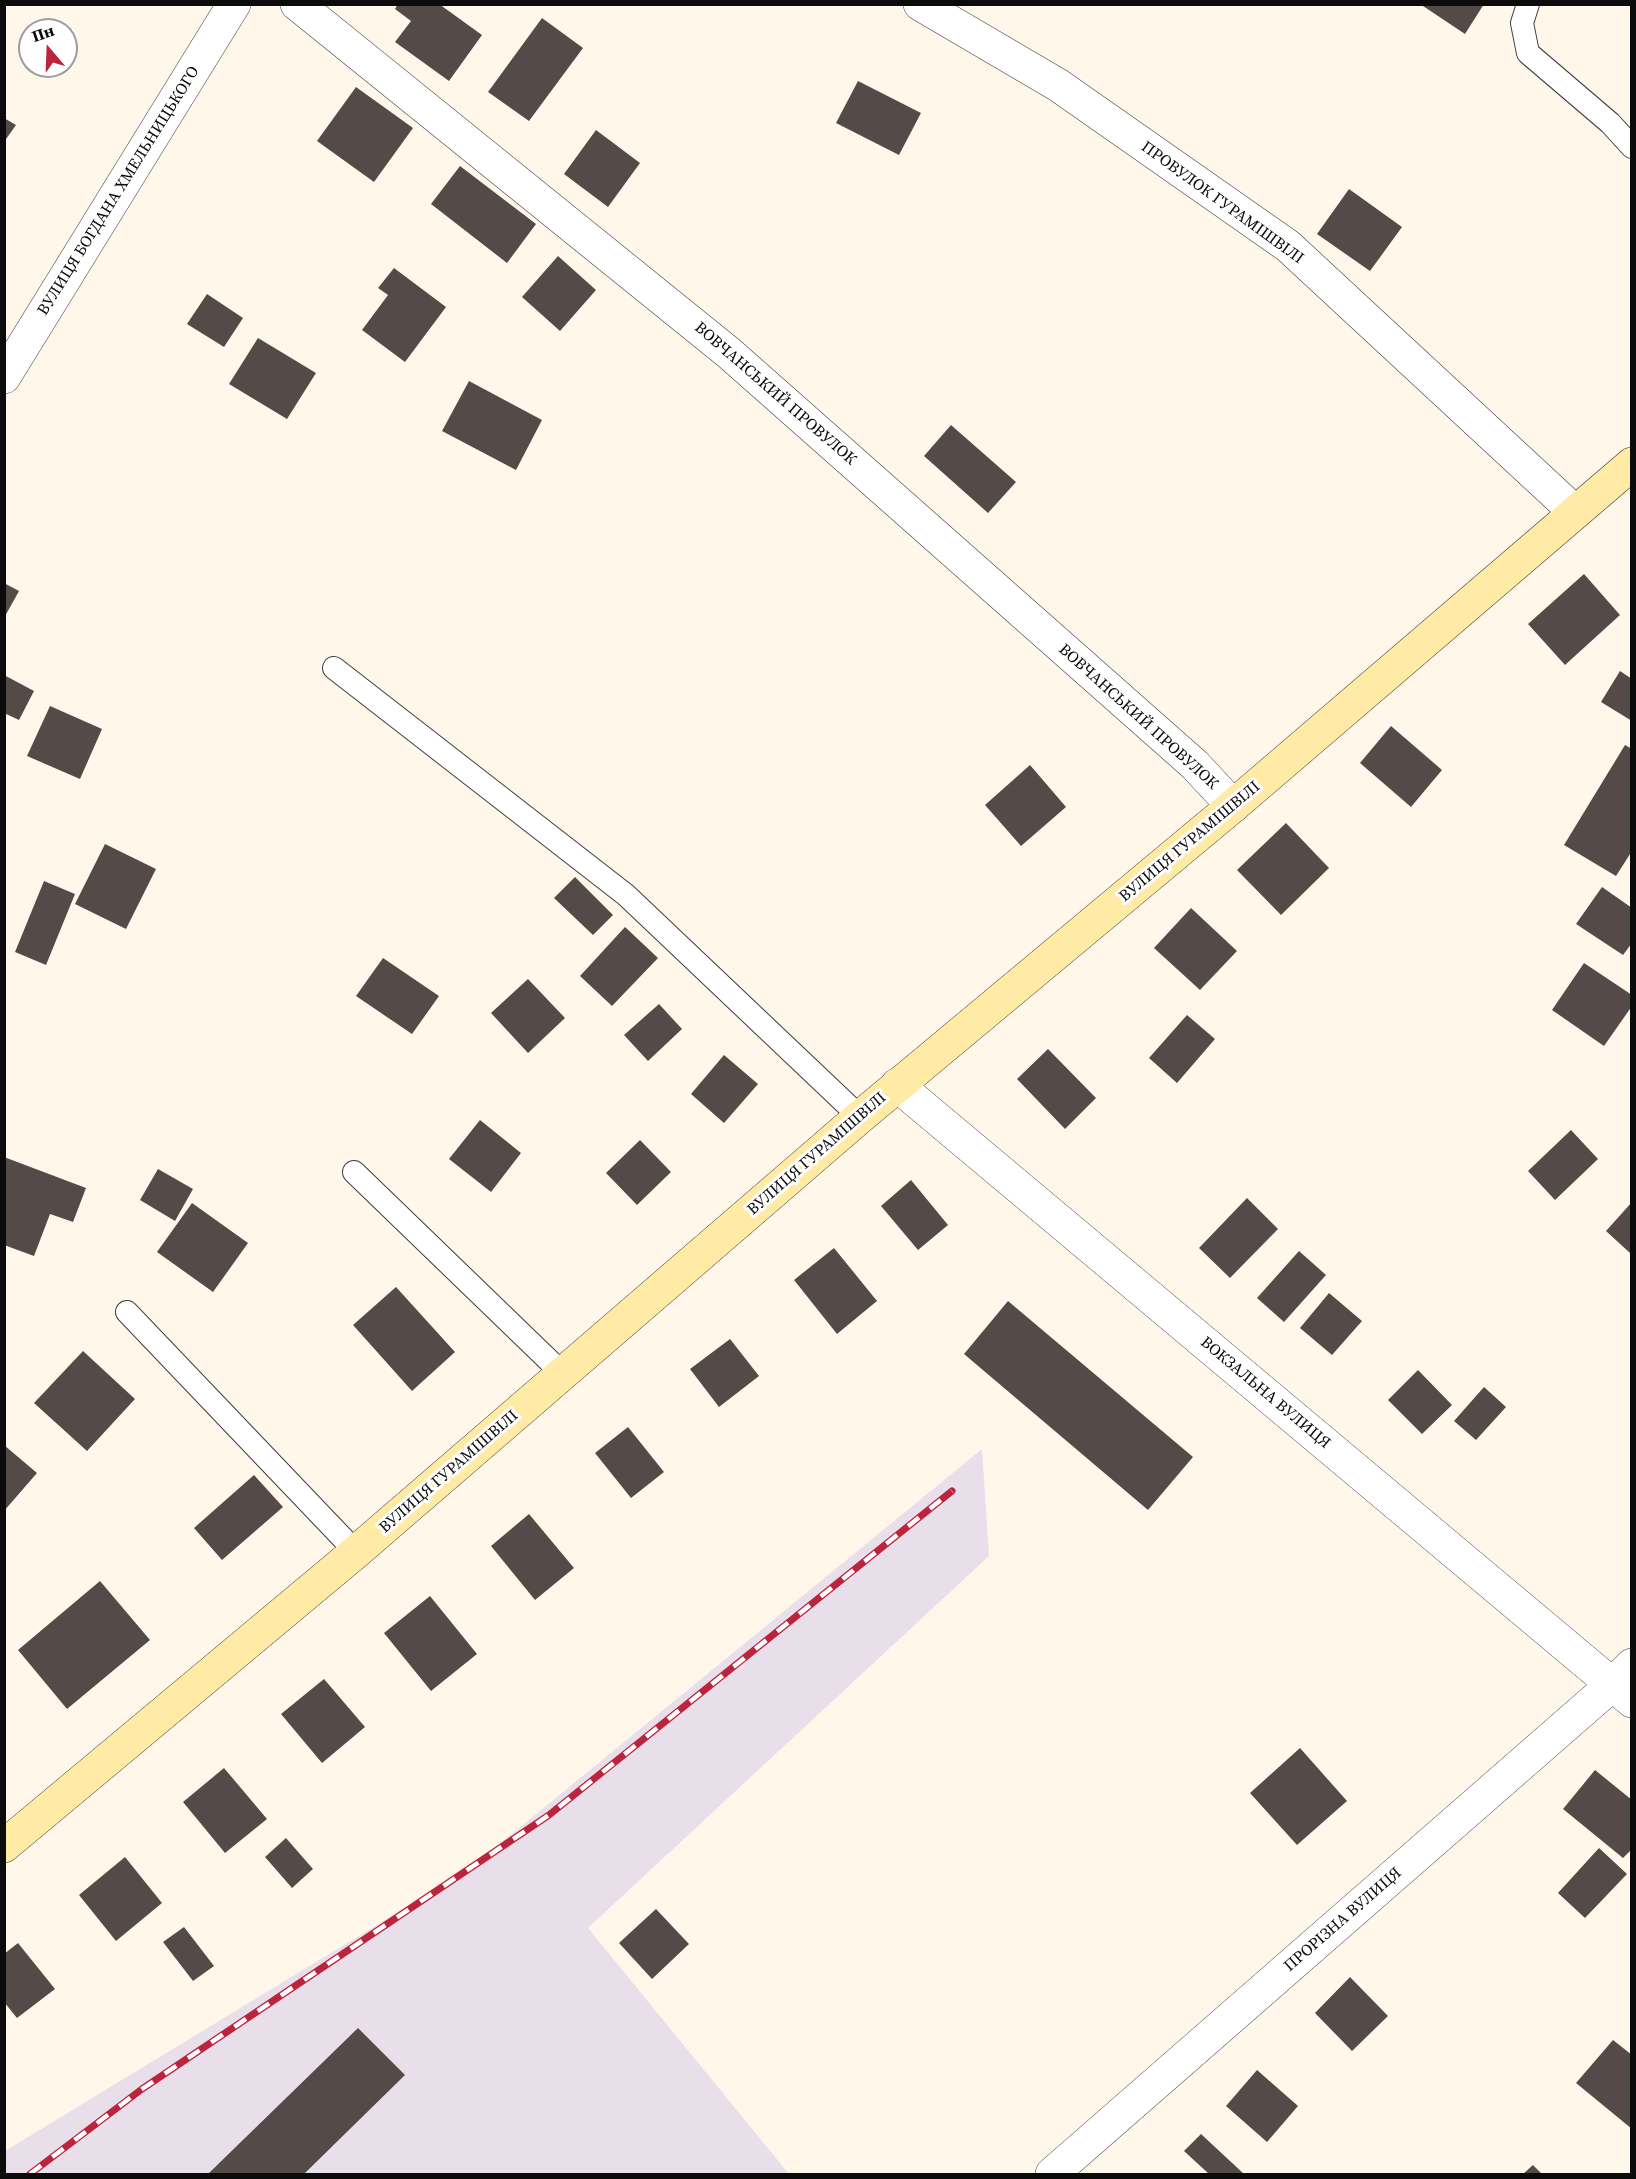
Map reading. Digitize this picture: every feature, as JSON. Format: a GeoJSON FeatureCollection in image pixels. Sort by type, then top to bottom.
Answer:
{"type":"FeatureCollection","features":[{"type":"Feature","properties":{"kind":"main road","name":"ВУЛИЦЯ ГУРАМІШВІЛІ"},"geometry":{"type":"LineString","coordinates":[[4,1846],[356,1552],[897,1085],[1233,807],[1632,464]]}},
{"type":"Feature","properties":{"kind":"street","name":"ВУЛИЦЯ БОГДАНА ХМЕЛЬНИЦЬКОГО"},"geometry":{"type":"LineString","coordinates":[[4,377],[234,4]]}},
{"type":"Feature","properties":{"kind":"street","name":"ВОВЧАНСЬКИЙ ПРОВУЛОК"},"geometry":{"type":"LineString","coordinates":[[297,4],[729,353],[1195,765],[1233,807]]}},
{"type":"Feature","properties":{"kind":"street","name":"ПРОВУЛОК ГУРАМІШВІЛІ"},"geometry":{"type":"LineString","coordinates":[[920,4],[1058,86],[1288,246],[1575,512]]}},
{"type":"Feature","properties":{"kind":"street","name":"ВОКЗАЛЬНА ВУЛИЦЯ"},"geometry":{"type":"LineString","coordinates":[[897,1085],[1625,1683]]}},
{"type":"Feature","properties":{"kind":"street","name":"ПРОРІЗНА ВУЛИЦЯ"},"geometry":{"type":"LineString","coordinates":[[1052,2175],[1625,1683]]}},
{"type":"Feature","properties":{"kind":"lane"},"geometry":{"type":"LineString","coordinates":[[1528,4],[1522,23],[1528,53],[1610,123],[1632,147]]}},
{"type":"Feature","properties":{"kind":"lane"},"geometry":{"type":"LineString","coordinates":[[334,668],[626,895],[860,1117]]}},
{"type":"Feature","properties":{"kind":"lane"},"geometry":{"type":"LineString","coordinates":[[354,1172],[562,1374]]}},
{"type":"Feature","properties":{"kind":"lane"},"geometry":{"type":"LineString","coordinates":[[126,1312],[356,1552]]}},
{"type":"Feature","properties":{"kind":"shaded area"},"geometry":{"type":"Polygon","coordinates":[[[982,1449],[989,1556],[588,1928],[789,2174],[5,2174],[5,2151],[469,1869],[982,1449]]]}},
{"type":"Feature","properties":{"kind":"building"},"geometry":{"type":"Polygon","coordinates":[[[398,4],[439,4],[482,35],[449,81],[395,42],[411,21],[395,9],[398,4]]]}},
{"type":"Feature","properties":{"kind":"building"},"geometry":{"type":"Polygon","coordinates":[[[1420,4],[1484,4],[1465,34],[1420,4]]]}},
{"type":"Feature","properties":{"kind":"building"},"geometry":{"type":"Polygon","coordinates":[[[542,18],[583,48],[529,121],[488,92],[542,18]]]}},
{"type":"Feature","properties":{"kind":"building"},"geometry":{"type":"Polygon","coordinates":[[[858,81],[921,113],[899,155],[836,123],[858,81]]]}},
{"type":"Feature","properties":{"kind":"building"},"geometry":{"type":"Polygon","coordinates":[[[356,87],[413,128],[374,182],[317,141],[356,87]]]}},
{"type":"Feature","properties":{"kind":"building"},"geometry":{"type":"Polygon","coordinates":[[[4,118],[16,125],[4,142],[4,118]]]}},
{"type":"Feature","properties":{"kind":"building"},"geometry":{"type":"Polygon","coordinates":[[[596,130],[640,163],[608,207],[564,174],[596,130]]]}},
{"type":"Feature","properties":{"kind":"building"},"geometry":{"type":"Polygon","coordinates":[[[460,166],[536,224],[507,263],[431,204],[460,166]]]}},
{"type":"Feature","properties":{"kind":"building"},"geometry":{"type":"Polygon","coordinates":[[[1349,189],[1402,227],[1370,271],[1317,234],[1349,189]]]}},
{"type":"Feature","properties":{"kind":"building"},"geometry":{"type":"Polygon","coordinates":[[[558,256],[596,290],[560,331],[522,297],[558,256]]]}},
{"type":"Feature","properties":{"kind":"building"},"geometry":{"type":"Polygon","coordinates":[[[394,268],[446,307],[405,362],[362,330],[388,295],[378,288],[394,268]]]}},
{"type":"Feature","properties":{"kind":"building"},"geometry":{"type":"Polygon","coordinates":[[[207,294],[243,318],[224,347],[187,324],[207,294]]]}},
{"type":"Feature","properties":{"kind":"building"},"geometry":{"type":"Polygon","coordinates":[[[258,338],[316,373],[287,419],[229,384],[258,338]]]}},
{"type":"Feature","properties":{"kind":"building"},"geometry":{"type":"Polygon","coordinates":[[[469,381],[542,420],[516,470],[442,431],[469,381]]]}},
{"type":"Feature","properties":{"kind":"building"},"geometry":{"type":"Polygon","coordinates":[[[951,425],[1016,482],[988,513],[924,456],[951,425]]]}},
{"type":"Feature","properties":{"kind":"building"},"geometry":{"type":"Polygon","coordinates":[[[1584,574],[1620,615],[1565,665],[1528,624],[1584,574]]]}},
{"type":"Feature","properties":{"kind":"building"},"geometry":{"type":"Polygon","coordinates":[[[4,583],[19,591],[4,618],[4,583]]]}},
{"type":"Feature","properties":{"kind":"building"},"geometry":{"type":"Polygon","coordinates":[[[1620,671],[1632,679],[1632,721],[1601,702],[1620,671]]]}},
{"type":"Feature","properties":{"kind":"building"},"geometry":{"type":"Polygon","coordinates":[[[4,675],[34,691],[19,720],[4,713],[4,675]]]}},
{"type":"Feature","properties":{"kind":"building"},"geometry":{"type":"Polygon","coordinates":[[[50,706],[102,729],[80,779],[27,756],[50,706]]]}},
{"type":"Feature","properties":{"kind":"building"},"geometry":{"type":"Polygon","coordinates":[[[1391,726],[1442,770],[1411,807],[1360,763],[1391,726]]]}},
{"type":"Feature","properties":{"kind":"building"},"geometry":{"type":"Polygon","coordinates":[[[1625,745],[1632,749],[1632,851],[1616,876],[1564,845],[1625,745]]]}},
{"type":"Feature","properties":{"kind":"building"},"geometry":{"type":"Polygon","coordinates":[[[1030,765],[1066,807],[1021,846],[985,805],[1030,765]]]}},
{"type":"Feature","properties":{"kind":"building"},"geometry":{"type":"Polygon","coordinates":[[[1286,823],[1329,868],[1281,915],[1237,870],[1286,823]]]}},
{"type":"Feature","properties":{"kind":"building"},"geometry":{"type":"Polygon","coordinates":[[[105,844],[156,869],[126,929],[75,904],[105,844]]]}},
{"type":"Feature","properties":{"kind":"building"},"geometry":{"type":"Polygon","coordinates":[[[575,877],[613,915],[593,935],[554,898],[575,877]]]}},
{"type":"Feature","properties":{"kind":"building"},"geometry":{"type":"Polygon","coordinates":[[[44,881],[75,894],[46,965],[15,952],[44,881]]]}},
{"type":"Feature","properties":{"kind":"building"},"geometry":{"type":"Polygon","coordinates":[[[1602,887],[1632,908],[1632,943],[1623,955],[1576,924],[1602,887]]]}},
{"type":"Feature","properties":{"kind":"building"},"geometry":{"type":"Polygon","coordinates":[[[1191,908],[1237,951],[1200,990],[1154,948],[1191,908]]]}},
{"type":"Feature","properties":{"kind":"building"},"geometry":{"type":"Polygon","coordinates":[[[625,927],[658,958],[612,1006],[580,976],[625,927]]]}},
{"type":"Feature","properties":{"kind":"building"},"geometry":{"type":"Polygon","coordinates":[[[383,958],[439,996],[412,1034],[356,996],[383,958]]]}},
{"type":"Feature","properties":{"kind":"building"},"geometry":{"type":"Polygon","coordinates":[[[1584,963],[1632,995],[1632,1006],[1604,1046],[1552,1010],[1584,963]]]}},
{"type":"Feature","properties":{"kind":"building"},"geometry":{"type":"Polygon","coordinates":[[[528,979],[565,1018],[528,1053],[491,1013],[528,979]]]}},
{"type":"Feature","properties":{"kind":"building"},"geometry":{"type":"Polygon","coordinates":[[[659,1004],[682,1029],[648,1061],[624,1035],[659,1004]]]}},
{"type":"Feature","properties":{"kind":"building"},"geometry":{"type":"Polygon","coordinates":[[[1187,1015],[1215,1039],[1177,1083],[1149,1058],[1187,1015]]]}},
{"type":"Feature","properties":{"kind":"building"},"geometry":{"type":"Polygon","coordinates":[[[1048,1049],[1096,1098],[1065,1129],[1017,1079],[1048,1049]]]}},
{"type":"Feature","properties":{"kind":"building"},"geometry":{"type":"Polygon","coordinates":[[[724,1055],[758,1084],[724,1123],[691,1094],[724,1055]]]}},
{"type":"Feature","properties":{"kind":"building"},"geometry":{"type":"Polygon","coordinates":[[[480,1120],[521,1153],[491,1192],[449,1159],[480,1120]]]}},
{"type":"Feature","properties":{"kind":"building"},"geometry":{"type":"Polygon","coordinates":[[[1571,1130],[1598,1159],[1555,1200],[1528,1171],[1571,1130]]]}},
{"type":"Feature","properties":{"kind":"building"},"geometry":{"type":"Polygon","coordinates":[[[640,1140],[671,1172],[637,1205],[606,1173],[640,1140]]]}},
{"type":"Feature","properties":{"kind":"building"},"geometry":{"type":"Polygon","coordinates":[[[4,1157],[86,1188],[73,1222],[50,1214],[34,1256],[4,1245],[4,1157]]]}},
{"type":"Feature","properties":{"kind":"building"},"geometry":{"type":"Polygon","coordinates":[[[158,1169],[193,1189],[175,1221],[140,1200],[158,1169]]]}},
{"type":"Feature","properties":{"kind":"building"},"geometry":{"type":"Polygon","coordinates":[[[911,1180],[948,1225],[918,1250],[881,1206],[911,1180]]]}},
{"type":"Feature","properties":{"kind":"building"},"geometry":{"type":"Polygon","coordinates":[[[1247,1198],[1278,1229],[1230,1278],[1199,1248],[1247,1198]]]}},
{"type":"Feature","properties":{"kind":"building"},"geometry":{"type":"Polygon","coordinates":[[[1632,1202],[1632,1251],[1630,1253],[1606,1231],[1632,1202]]]}},
{"type":"Feature","properties":{"kind":"building"},"geometry":{"type":"Polygon","coordinates":[[[192,1203],[248,1243],[213,1292],[157,1252],[192,1203]]]}},
{"type":"Feature","properties":{"kind":"building"},"geometry":{"type":"Polygon","coordinates":[[[834,1248],[877,1301],[837,1334],[794,1280],[834,1248]]]}},
{"type":"Feature","properties":{"kind":"building"},"geometry":{"type":"Polygon","coordinates":[[[1299,1251],[1326,1275],[1284,1322],[1257,1298],[1299,1251]]]}},
{"type":"Feature","properties":{"kind":"building"},"geometry":{"type":"Polygon","coordinates":[[[396,1287],[455,1352],[412,1391],[353,1325],[396,1287]]]}},
{"type":"Feature","properties":{"kind":"building"},"geometry":{"type":"Polygon","coordinates":[[[1329,1293],[1362,1321],[1332,1355],[1300,1328],[1329,1293]]]}},
{"type":"Feature","properties":{"kind":"building"},"geometry":{"type":"Polygon","coordinates":[[[1008,1301],[1193,1457],[1148,1510],[964,1354],[1008,1301]]]}},
{"type":"Feature","properties":{"kind":"building"},"geometry":{"type":"Polygon","coordinates":[[[730,1339],[759,1376],[719,1407],[690,1369],[730,1339]]]}},
{"type":"Feature","properties":{"kind":"building"},"geometry":{"type":"Polygon","coordinates":[[[83,1351],[135,1399],[87,1451],[34,1403],[83,1351]]]}},
{"type":"Feature","properties":{"kind":"building"},"geometry":{"type":"Polygon","coordinates":[[[1418,1370],[1452,1405],[1422,1434],[1388,1400],[1418,1370]]]}},
{"type":"Feature","properties":{"kind":"building"},"geometry":{"type":"Polygon","coordinates":[[[1484,1387],[1506,1407],[1476,1440],[1454,1421],[1484,1387]]]}},
{"type":"Feature","properties":{"kind":"building"},"geometry":{"type":"Polygon","coordinates":[[[628,1427],[664,1472],[631,1498],[595,1453],[628,1427]]]}},
{"type":"Feature","properties":{"kind":"building"},"geometry":{"type":"Polygon","coordinates":[[[4,1445],[37,1473],[4,1511],[4,1445]]]}},
{"type":"Feature","properties":{"kind":"building"},"geometry":{"type":"Polygon","coordinates":[[[254,1475],[283,1507],[222,1560],[194,1528],[254,1475]]]}},
{"type":"Feature","properties":{"kind":"building"},"geometry":{"type":"Polygon","coordinates":[[[529,1514],[574,1568],[535,1600],[491,1546],[529,1514]]]}},
{"type":"Feature","properties":{"kind":"building"},"geometry":{"type":"Polygon","coordinates":[[[100,1581],[150,1640],[67,1709],[18,1650],[100,1581]]]}},
{"type":"Feature","properties":{"kind":"building"},"geometry":{"type":"Polygon","coordinates":[[[430,1596],[477,1654],[431,1691],[384,1633],[430,1596]]]}},
{"type":"Feature","properties":{"kind":"building"},"geometry":{"type":"Polygon","coordinates":[[[324,1679],[365,1727],[322,1763],[281,1714],[324,1679]]]}},
{"type":"Feature","properties":{"kind":"building"},"geometry":{"type":"Polygon","coordinates":[[[1300,1748],[1347,1801],[1297,1845],[1250,1793],[1300,1748]]]}},
{"type":"Feature","properties":{"kind":"building"},"geometry":{"type":"Polygon","coordinates":[[[224,1768],[267,1819],[225,1853],[183,1802],[224,1768]]]}},
{"type":"Feature","properties":{"kind":"building"},"geometry":{"type":"Polygon","coordinates":[[[1595,1770],[1632,1800],[1632,1849],[1623,1858],[1563,1809],[1595,1770]]]}},
{"type":"Feature","properties":{"kind":"building"},"geometry":{"type":"Polygon","coordinates":[[[286,1838],[313,1869],[292,1888],[265,1857],[286,1838]]]}},
{"type":"Feature","properties":{"kind":"building"},"geometry":{"type":"Polygon","coordinates":[[[1599,1848],[1627,1874],[1585,1918],[1558,1893],[1599,1848]]]}},
{"type":"Feature","properties":{"kind":"building"},"geometry":{"type":"Polygon","coordinates":[[[125,1857],[162,1903],[116,1941],[79,1895],[125,1857]]]}},
{"type":"Feature","properties":{"kind":"building"},"geometry":{"type":"Polygon","coordinates":[[[656,1909],[689,1944],[652,1979],[619,1943],[656,1909]]]}},
{"type":"Feature","properties":{"kind":"building"},"geometry":{"type":"Polygon","coordinates":[[[184,1927],[214,1966],[193,1981],[163,1942],[184,1927]]]}},
{"type":"Feature","properties":{"kind":"building"},"geometry":{"type":"Polygon","coordinates":[[[18,1943],[55,1989],[17,2018],[4,2002],[4,1954],[18,1943]]]}},
{"type":"Feature","properties":{"kind":"building"},"geometry":{"type":"Polygon","coordinates":[[[1350,1977],[1388,2016],[1352,2051],[1315,2013],[1350,1977]]]}},
{"type":"Feature","properties":{"kind":"building"},"geometry":{"type":"Polygon","coordinates":[[[358,2028],[405,2075],[304,2174],[208,2174],[358,2028]]]}},
{"type":"Feature","properties":{"kind":"building"},"geometry":{"type":"Polygon","coordinates":[[[1613,2040],[1632,2055],[1632,2129],[1576,2083],[1613,2040]]]}},
{"type":"Feature","properties":{"kind":"building"},"geometry":{"type":"Polygon","coordinates":[[[1257,2070],[1298,2106],[1267,2142],[1226,2106],[1257,2070]]]}},
{"type":"Feature","properties":{"kind":"building"},"geometry":{"type":"Polygon","coordinates":[[[1201,2134],[1244,2174],[1209,2174],[1184,2151],[1201,2134]]]}},
{"type":"Feature","properties":{"kind":"building"},"geometry":{"type":"Polygon","coordinates":[[[1533,2165],[1542,2174],[1523,2174],[1533,2165]]]}},
{"type":"Feature","properties":{"kind":"railway"},"geometry":{"type":"LineString","coordinates":[[30,2174],[142,2089],[549,1815],[952,1491]]}}]}
